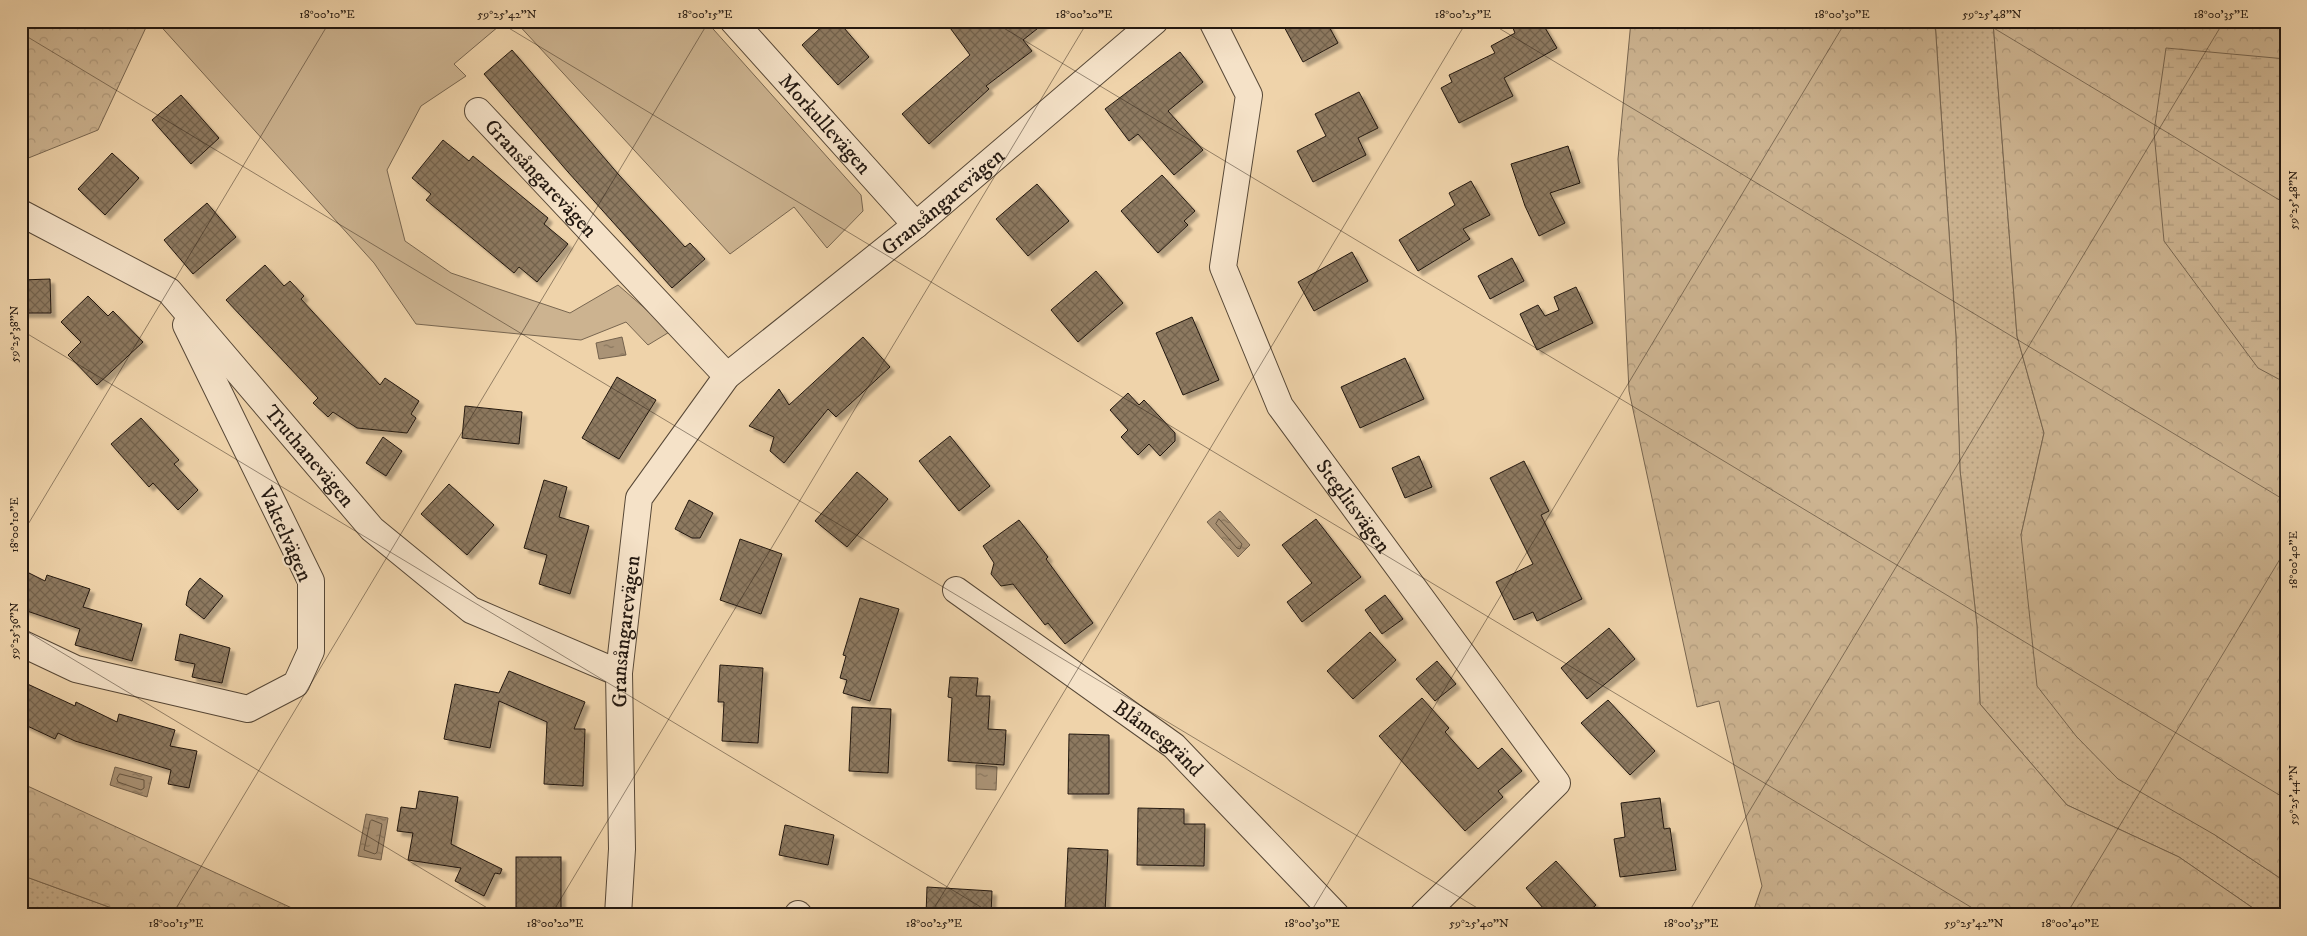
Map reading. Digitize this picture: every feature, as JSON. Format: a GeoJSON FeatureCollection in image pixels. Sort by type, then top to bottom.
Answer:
{"type":"FeatureCollection","features":[{"type":"Feature","properties":{"kind":"street","name":"Morkullevägen"},"geometry":{"type":"LineString","coordinates":[[733,21],[916,226]]}},
{"type":"Feature","properties":{"kind":"street","name":"Gransångarevägen"},"geometry":{"type":"LineString","coordinates":[[618,915],[622,849],[619,673],[639,498],[727,376],[916,226],[1154,21]]}},
{"type":"Feature","properties":{"kind":"street","name":"Steglitsvägen"},"geometry":{"type":"LineString","coordinates":[[1212,21],[1249,95],[1223,267],[1280,406],[1557,783],[1423,915]]}},
{"type":"Feature","properties":{"kind":"street","name":"Gransångarevägen"},"geometry":{"type":"LineString","coordinates":[[478,112],[727,376]]}},
{"type":"Feature","properties":{"kind":"street","name":"Truthanevägen"},"geometry":{"type":"LineString","coordinates":[[21,213],[170,291],[372,529],[472,610],[619,673]]}},
{"type":"Feature","properties":{"kind":"street","name":"Vaktelvägen"},"geometry":{"type":"LineString","coordinates":[[21,643],[76,669],[248,709],[296,684],[311,651],[311,581],[170,291]]}},
{"type":"Feature","properties":{"kind":"street","name":"Blåmesgränd"},"geometry":{"type":"LineString","coordinates":[[956,590],[1174,746],[1336,915]]}},
{"type":"Feature","properties":{"kind":"green space"},"geometry":{"type":"Polygon","coordinates":[[[21,21],[149,21],[98,130],[21,161],[21,21]]]}},
{"type":"Feature","properties":{"kind":"green space"},"geometry":{"type":"Polygon","coordinates":[[[156,21],[505,21],[454,64],[466,76],[421,106],[387,170],[405,241],[451,273],[570,313],[618,285],[671,331],[648,345],[626,322],[581,340],[416,324],[374,263],[156,21]]]}},
{"type":"Feature","properties":{"kind":"green space"},"geometry":{"type":"Polygon","coordinates":[[[515,21],[706,21],[861,195],[863,211],[827,248],[794,207],[730,254],[515,21]]]}},
{"type":"Feature","properties":{"kind":"green space"},"geometry":{"type":"Polygon","coordinates":[[[1631,21],[1935,21],[1956,337],[1960,470],[1977,626],[1980,704],[2067,805],[2179,857],[2263,915],[1752,915],[1762,886],[1719,701],[1697,707],[1629,391],[1618,159],[1631,21]]]}},
{"type":"Feature","properties":{"kind":"green space"},"geometry":{"type":"Polygon","coordinates":[[[1935,21],[1993,21],[2017,336],[2044,433],[2021,535],[2215,835],[2286,882],[2286,915],[2263,915],[2179,857],[2067,805],[1980,704],[1977,626],[1960,470],[1956,337],[1935,21]]]}},
{"type":"Feature","properties":{"kind":"green space"},"geometry":{"type":"Polygon","coordinates":[[[1993,21],[2286,21],[2286,882],[2215,835],[2118,779],[2076,736],[2037,686],[2021,535],[2044,433],[2017,336],[1993,21]]]}},
{"type":"Feature","properties":{"kind":"green space"},"geometry":{"type":"Polygon","coordinates":[[[2166,48],[2286,59],[2286,383],[2258,368],[2164,241],[2154,132],[2166,48]]]}},
{"type":"Feature","properties":{"kind":"green space"},"geometry":{"type":"Polygon","coordinates":[[[21,783],[307,915],[131,915],[21,875],[21,783]]]}},
{"type":"Feature","properties":{"kind":"green space"},"geometry":{"type":"Polygon","coordinates":[[[21,875],[131,915],[21,915],[21,875]]]}},
{"type":"Feature","properties":{"kind":"water"},"geometry":{"type":"Polygon","coordinates":[[[622,337],[626,355],[599,359],[596,343],[622,337]]]}},
{"type":"Feature","properties":{"kind":"water"},"geometry":{"type":"Polygon","coordinates":[[[1220,511],[1250,545],[1238,557],[1207,522],[1220,511]]]}},
{"type":"Feature","properties":{"kind":"water"},"geometry":{"type":"Polygon","coordinates":[[[976,765],[997,767],[996,790],[976,789],[976,765]]]}},
{"type":"Feature","properties":{"kind":"water"},"geometry":{"type":"Polygon","coordinates":[[[115,767],[152,777],[147,797],[110,785],[115,767]]]}},
{"type":"Feature","properties":{"kind":"water"},"geometry":{"type":"Polygon","coordinates":[[[366,814],[388,818],[381,860],[358,856],[366,814]]]}},
{"type":"Feature","properties":{"kind":"building"},"geometry":{"type":"Polygon","coordinates":[[[828,21],[838,21],[869,57],[838,85],[802,45],[828,21]]]}},
{"type":"Feature","properties":{"kind":"building"},"geometry":{"type":"Polygon","coordinates":[[[945,21],[1047,21],[1023,40],[1032,51],[986,86],[989,89],[929,144],[902,114],[970,55],[945,21]]]}},
{"type":"Feature","properties":{"kind":"building"},"geometry":{"type":"Polygon","coordinates":[[[1281,21],[1326,21],[1338,43],[1303,62],[1281,21]]]}},
{"type":"Feature","properties":{"kind":"building"},"geometry":{"type":"Polygon","coordinates":[[[1510,21],[1541,21],[1557,48],[1504,78],[1513,96],[1459,123],[1441,88],[1452,82],[1449,75],[1495,53],[1491,46],[1515,33],[1510,21]]]}},
{"type":"Feature","properties":{"kind":"building"},"geometry":{"type":"Polygon","coordinates":[[[512,50],[619,175],[685,247],[690,243],[705,259],[672,288],[568,172],[484,74],[512,50]]]}},
{"type":"Feature","properties":{"kind":"building"},"geometry":{"type":"Polygon","coordinates":[[[1180,52],[1203,82],[1168,111],[1203,150],[1174,175],[1138,134],[1129,141],[1105,109],[1180,52]]]}},
{"type":"Feature","properties":{"kind":"building"},"geometry":{"type":"Polygon","coordinates":[[[1359,92],[1378,128],[1358,138],[1366,155],[1313,182],[1297,151],[1326,136],[1315,114],[1359,92]]]}},
{"type":"Feature","properties":{"kind":"building"},"geometry":{"type":"Polygon","coordinates":[[[181,95],[219,138],[191,164],[152,120],[181,95]]]}},
{"type":"Feature","properties":{"kind":"building"},"geometry":{"type":"Polygon","coordinates":[[[443,140],[469,161],[473,156],[548,218],[544,224],[568,244],[537,282],[519,267],[514,273],[426,200],[431,194],[412,178],[443,140]]]}},
{"type":"Feature","properties":{"kind":"building"},"geometry":{"type":"Polygon","coordinates":[[[1568,146],[1580,183],[1550,193],[1565,223],[1539,236],[1525,206],[1511,164],[1568,146]]]}},
{"type":"Feature","properties":{"kind":"building"},"geometry":{"type":"Polygon","coordinates":[[[112,153],[139,178],[105,215],[78,189],[112,153]]]}},
{"type":"Feature","properties":{"kind":"building"},"geometry":{"type":"Polygon","coordinates":[[[1162,175],[1195,211],[1184,221],[1188,225],[1158,253],[1121,211],[1162,175]]]}},
{"type":"Feature","properties":{"kind":"building"},"geometry":{"type":"Polygon","coordinates":[[[1471,181],[1490,215],[1463,229],[1470,239],[1418,271],[1399,240],[1455,205],[1449,193],[1471,181]]]}},
{"type":"Feature","properties":{"kind":"building"},"geometry":{"type":"Polygon","coordinates":[[[1037,184],[1069,221],[1028,256],[996,219],[1037,184]]]}},
{"type":"Feature","properties":{"kind":"building"},"geometry":{"type":"Polygon","coordinates":[[[207,203],[236,237],[193,274],[164,240],[207,203]]]}},
{"type":"Feature","properties":{"kind":"building"},"geometry":{"type":"Polygon","coordinates":[[[1352,252],[1368,281],[1314,311],[1298,282],[1352,252]]]}},
{"type":"Feature","properties":{"kind":"building"},"geometry":{"type":"Polygon","coordinates":[[[1512,258],[1524,281],[1490,299],[1478,276],[1512,258]]]}},
{"type":"Feature","properties":{"kind":"building"},"geometry":{"type":"Polygon","coordinates":[[[265,265],[284,286],[290,281],[304,296],[301,299],[380,385],[385,378],[419,401],[411,414],[416,418],[407,433],[357,428],[333,412],[328,417],[313,403],[318,398],[226,300],[265,265]]]}},
{"type":"Feature","properties":{"kind":"building"},"geometry":{"type":"Polygon","coordinates":[[[1096,271],[1123,303],[1078,342],[1051,310],[1096,271]]]}},
{"type":"Feature","properties":{"kind":"building"},"geometry":{"type":"Polygon","coordinates":[[[50,279],[51,313],[21,313],[21,280],[50,279]]]}},
{"type":"Feature","properties":{"kind":"building"},"geometry":{"type":"Polygon","coordinates":[[[1576,287],[1593,323],[1537,350],[1520,314],[1538,305],[1545,316],[1559,310],[1554,297],[1576,287]]]}},
{"type":"Feature","properties":{"kind":"building"},"geometry":{"type":"Polygon","coordinates":[[[88,296],[108,316],[113,311],[143,342],[97,385],[68,355],[81,342],[61,322],[88,296]]]}},
{"type":"Feature","properties":{"kind":"building"},"geometry":{"type":"Polygon","coordinates":[[[1192,317],[1219,380],[1183,395],[1156,333],[1192,317]]]}},
{"type":"Feature","properties":{"kind":"building"},"geometry":{"type":"Polygon","coordinates":[[[863,337],[890,367],[836,417],[828,409],[784,463],[770,451],[774,437],[749,426],[779,389],[789,405],[863,337]]]}},
{"type":"Feature","properties":{"kind":"building"},"geometry":{"type":"Polygon","coordinates":[[[1405,358],[1424,399],[1360,428],[1341,387],[1405,358]]]}},
{"type":"Feature","properties":{"kind":"building"},"geometry":{"type":"Polygon","coordinates":[[[617,377],[656,400],[619,459],[582,438],[617,377]]]}},
{"type":"Feature","properties":{"kind":"building"},"geometry":{"type":"Polygon","coordinates":[[[1128,393],[1139,405],[1144,400],[1175,433],[1175,441],[1160,456],[1149,444],[1138,455],[1121,437],[1128,430],[1110,410],[1128,393]]]}},
{"type":"Feature","properties":{"kind":"building"},"geometry":{"type":"Polygon","coordinates":[[[465,406],[522,412],[519,444],[462,438],[465,406]]]}},
{"type":"Feature","properties":{"kind":"building"},"geometry":{"type":"Polygon","coordinates":[[[141,418],[179,460],[174,464],[198,490],[178,510],[153,483],[149,487],[111,444],[141,418]]]}},
{"type":"Feature","properties":{"kind":"building"},"geometry":{"type":"Polygon","coordinates":[[[950,436],[990,486],[959,511],[919,461],[950,436]]]}},
{"type":"Feature","properties":{"kind":"building"},"geometry":{"type":"Polygon","coordinates":[[[383,437],[402,451],[386,476],[366,463],[383,437]]]}},
{"type":"Feature","properties":{"kind":"building"},"geometry":{"type":"Polygon","coordinates":[[[1419,456],[1432,487],[1405,498],[1392,468],[1419,456]]]}},
{"type":"Feature","properties":{"kind":"building"},"geometry":{"type":"Polygon","coordinates":[[[1524,461],[1549,511],[1541,515],[1582,599],[1537,621],[1533,612],[1514,620],[1496,582],[1533,564],[1490,478],[1524,461]]]}},
{"type":"Feature","properties":{"kind":"building"},"geometry":{"type":"Polygon","coordinates":[[[857,472],[888,499],[847,547],[815,521],[857,472]]]}},
{"type":"Feature","properties":{"kind":"building"},"geometry":{"type":"Polygon","coordinates":[[[544,480],[567,487],[559,517],[589,526],[570,594],[539,584],[547,555],[524,548],[544,480]]]}},
{"type":"Feature","properties":{"kind":"building"},"geometry":{"type":"Polygon","coordinates":[[[449,484],[494,525],[467,555],[421,514],[449,484]]]}},
{"type":"Feature","properties":{"kind":"building"},"geometry":{"type":"Polygon","coordinates":[[[689,500],[713,513],[700,538],[692,538],[675,529],[689,500]]]}},
{"type":"Feature","properties":{"kind":"building"},"geometry":{"type":"Polygon","coordinates":[[[1316,519],[1361,577],[1302,622],[1287,602],[1312,583],[1282,545],[1316,519]]]}},
{"type":"Feature","properties":{"kind":"building"},"geometry":{"type":"Polygon","coordinates":[[[1019,520],[1048,557],[1046,559],[1093,623],[1065,644],[1048,623],[1045,625],[1013,584],[1001,586],[991,574],[994,563],[983,546],[1019,520]]]}},
{"type":"Feature","properties":{"kind":"building"},"geometry":{"type":"Polygon","coordinates":[[[740,539],[782,554],[761,614],[720,600],[740,539]]]}},
{"type":"Feature","properties":{"kind":"building"},"geometry":{"type":"Polygon","coordinates":[[[21,569],[45,581],[47,575],[90,589],[83,607],[142,624],[132,661],[75,645],[80,629],[21,609],[21,569]]]}},
{"type":"Feature","properties":{"kind":"building"},"geometry":{"type":"Polygon","coordinates":[[[200,578],[223,596],[204,619],[186,605],[189,591],[200,578]]]}},
{"type":"Feature","properties":{"kind":"building"},"geometry":{"type":"Polygon","coordinates":[[[1385,595],[1403,619],[1382,634],[1365,610],[1385,595]]]}},
{"type":"Feature","properties":{"kind":"building"},"geometry":{"type":"Polygon","coordinates":[[[860,598],[899,609],[870,701],[843,693],[847,680],[840,678],[846,656],[843,655],[860,598]]]}},
{"type":"Feature","properties":{"kind":"building"},"geometry":{"type":"Polygon","coordinates":[[[1609,628],[1635,659],[1587,699],[1561,668],[1609,628]]]}},
{"type":"Feature","properties":{"kind":"building"},"geometry":{"type":"Polygon","coordinates":[[[1370,632],[1396,660],[1353,699],[1327,671],[1370,632]]]}},
{"type":"Feature","properties":{"kind":"building"},"geometry":{"type":"Polygon","coordinates":[[[180,634],[230,648],[222,683],[192,677],[195,664],[175,660],[180,634]]]}},
{"type":"Feature","properties":{"kind":"building"},"geometry":{"type":"Polygon","coordinates":[[[1437,661],[1456,684],[1435,701],[1416,679],[1437,661]]]}},
{"type":"Feature","properties":{"kind":"building"},"geometry":{"type":"Polygon","coordinates":[[[720,665],[763,668],[758,743],[722,741],[724,702],[718,702],[720,665]]]}},
{"type":"Feature","properties":{"kind":"building"},"geometry":{"type":"Polygon","coordinates":[[[509,671],[585,702],[574,729],[585,729],[583,786],[544,784],[547,722],[499,701],[490,748],[444,739],[455,684],[499,693],[509,671]]]}},
{"type":"Feature","properties":{"kind":"building"},"geometry":{"type":"Polygon","coordinates":[[[950,677],[978,678],[976,696],[990,696],[988,729],[1006,730],[1004,765],[948,761],[952,698],[948,697],[950,677]]]}},
{"type":"Feature","properties":{"kind":"building"},"geometry":{"type":"Polygon","coordinates":[[[21,681],[75,706],[76,702],[117,722],[119,714],[175,730],[170,746],[197,751],[189,788],[168,784],[171,770],[75,741],[58,733],[55,739],[21,723],[21,681]]]}},
{"type":"Feature","properties":{"kind":"building"},"geometry":{"type":"Polygon","coordinates":[[[1422,698],[1449,728],[1445,732],[1478,769],[1502,748],[1522,771],[1498,791],[1503,797],[1465,831],[1379,736],[1422,698]]]}},
{"type":"Feature","properties":{"kind":"building"},"geometry":{"type":"Polygon","coordinates":[[[1608,700],[1655,751],[1630,775],[1581,723],[1608,700]]]}},
{"type":"Feature","properties":{"kind":"building"},"geometry":{"type":"Polygon","coordinates":[[[852,707],[891,709],[888,773],[849,771],[852,707]]]}},
{"type":"Feature","properties":{"kind":"building"},"geometry":{"type":"Polygon","coordinates":[[[1069,734],[1109,735],[1109,794],[1068,794],[1069,734]]]}},
{"type":"Feature","properties":{"kind":"building"},"geometry":{"type":"Polygon","coordinates":[[[419,791],[458,797],[451,844],[502,869],[500,874],[495,873],[484,896],[455,881],[461,868],[408,860],[413,833],[397,831],[401,807],[416,809],[419,791]]]}},
{"type":"Feature","properties":{"kind":"building"},"geometry":{"type":"Polygon","coordinates":[[[1660,798],[1664,829],[1670,828],[1676,870],[1620,877],[1614,839],[1625,837],[1621,803],[1660,798]]]}},
{"type":"Feature","properties":{"kind":"building"},"geometry":{"type":"Polygon","coordinates":[[[1138,808],[1184,809],[1184,824],[1205,824],[1204,866],[1137,865],[1138,808]]]}},
{"type":"Feature","properties":{"kind":"building"},"geometry":{"type":"Polygon","coordinates":[[[785,825],[834,835],[828,865],[779,855],[785,825]]]}},
{"type":"Feature","properties":{"kind":"building"},"geometry":{"type":"Polygon","coordinates":[[[1068,848],[1108,850],[1105,913],[1065,911],[1068,848]]]}},
{"type":"Feature","properties":{"kind":"building"},"geometry":{"type":"Polygon","coordinates":[[[516,857],[561,857],[561,915],[516,915],[516,857]]]}},
{"type":"Feature","properties":{"kind":"building"},"geometry":{"type":"Polygon","coordinates":[[[1556,861],[1596,905],[1585,915],[1549,915],[1526,888],[1556,861]]]}},
{"type":"Feature","properties":{"kind":"building"},"geometry":{"type":"Polygon","coordinates":[[[927,887],[992,891],[991,915],[926,915],[927,887]]]}}]}
